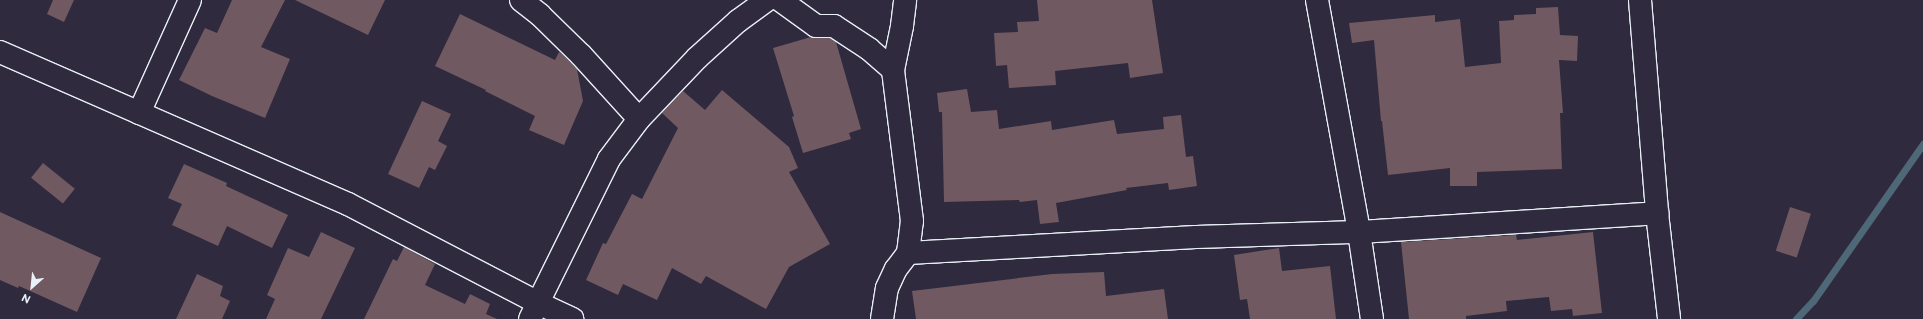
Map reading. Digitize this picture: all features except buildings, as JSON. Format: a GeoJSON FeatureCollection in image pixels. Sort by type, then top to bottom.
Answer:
{"type":"FeatureCollection","features":[{"type":"Feature","properties":{"kind":"street"},"geometry":{"type":"LineString","coordinates":[[139,113],[190,0]]}},
{"type":"Feature","properties":{"kind":"street"},"geometry":{"type":"LineString","coordinates":[[521,0],[540,15],[581,55],[639,119]]}},
{"type":"Feature","properties":{"kind":"street"},"geometry":{"type":"LineString","coordinates":[[534,311],[609,159],[639,119],[697,58],[738,21],[767,0]]}},
{"type":"Feature","properties":{"kind":"street"},"geometry":{"type":"LineString","coordinates":[[780,0],[816,26],[834,26],[869,49],[893,70]]}},
{"type":"Feature","properties":{"kind":"street"},"geometry":{"type":"LineString","coordinates":[[882,319],[887,288],[896,269],[908,253],[912,221],[893,70],[902,26],[905,0]]}},
{"type":"Feature","properties":{"kind":"street"},"geometry":{"type":"LineString","coordinates":[[1317,0],[1359,232],[1372,319]]}},
{"type":"Feature","properties":{"kind":"street"},"geometry":{"type":"LineString","coordinates":[[1640,0],[1657,213],[1669,319]]}},
{"type":"Feature","properties":{"kind":"street"},"geometry":{"type":"LineString","coordinates":[[0,52],[348,204],[534,311],[573,319]]}},
{"type":"Feature","properties":{"kind":"street"},"geometry":{"type":"LineString","coordinates":[[908,253],[1196,237],[1359,232],[1657,213]]}},
{"type":"Feature","properties":{"kind":"waterway"},"geometry":{"type":"LineString","coordinates":[[1796,319],[1813,301],[1923,144]]}}]}
